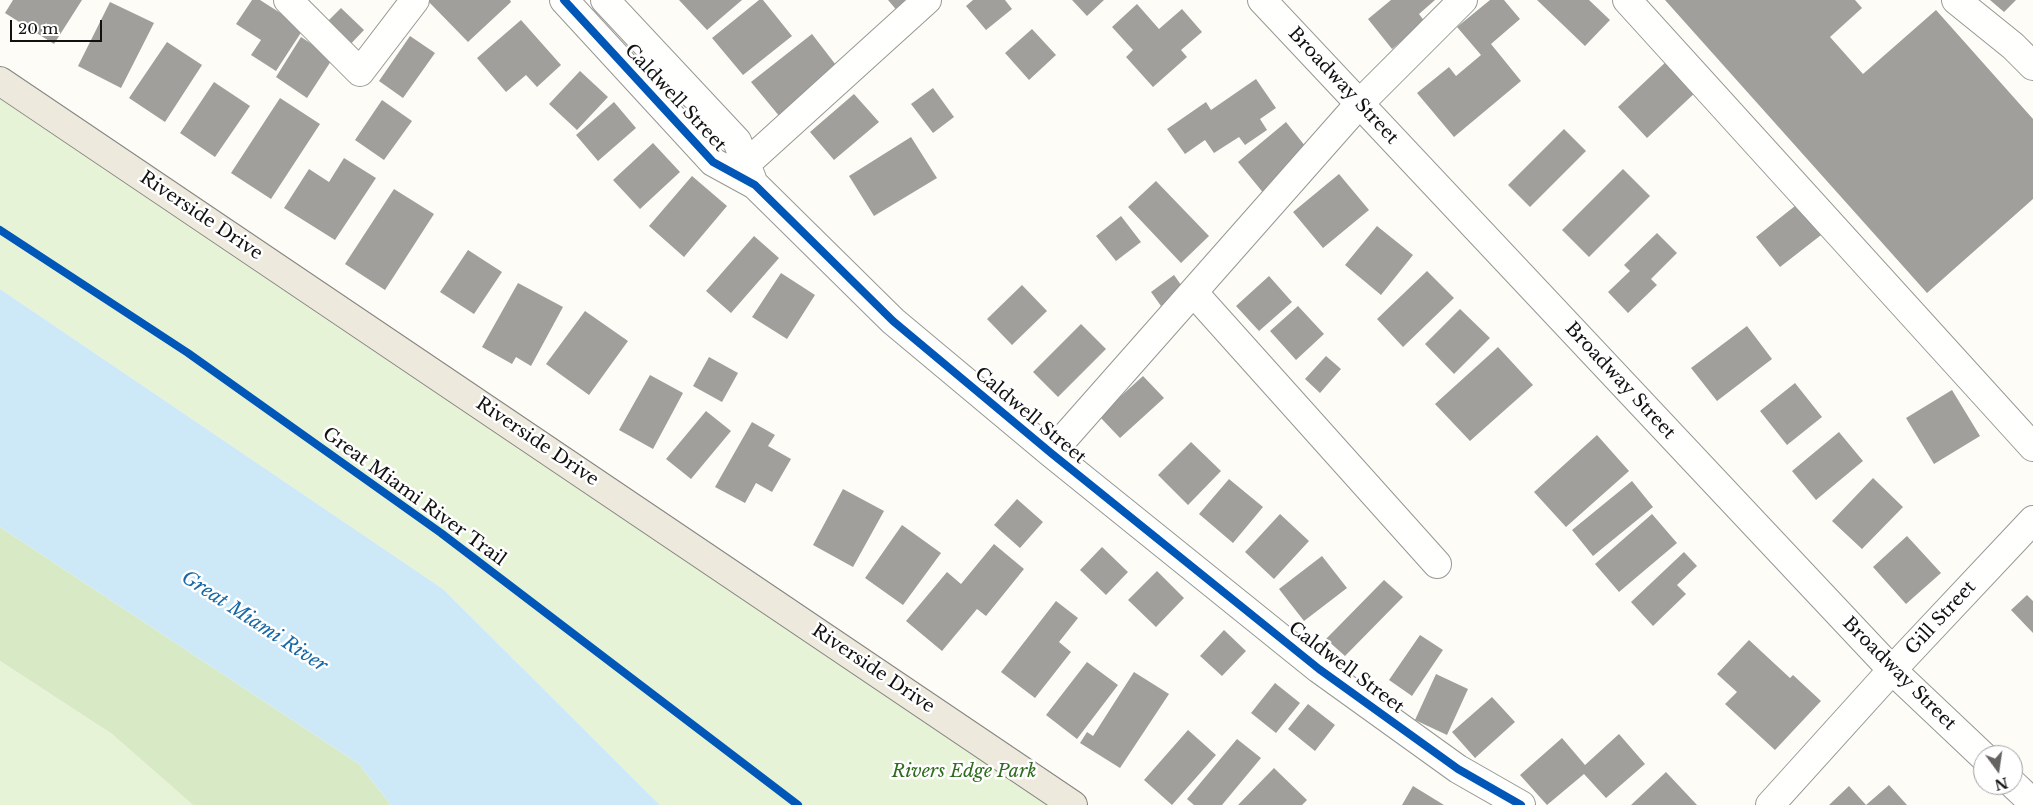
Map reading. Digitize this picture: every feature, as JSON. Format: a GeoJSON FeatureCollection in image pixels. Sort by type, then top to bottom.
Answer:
{"type":"FeatureCollection","features":[{"type":"Feature","properties":{"kind":"main road","name":"Riverside Drive"},"geometry":{"type":"LineString","coordinates":[[0,81],[1073,805]]}},
{"type":"Feature","properties":{"kind":"street"},"geometry":{"type":"LineString","coordinates":[[288,0],[360,72],[415,0]]}},
{"type":"Feature","properties":{"kind":"street","name":"Caldwell Street"},"geometry":{"type":"LineString","coordinates":[[564,0],[713,162],[750,175]]}},
{"type":"Feature","properties":{"kind":"street","name":"Caldwell Street"},"geometry":{"type":"LineString","coordinates":[[605,0],[737,141],[750,175],[893,321],[1051,453],[1319,669],[1458,769],[1521,805]]}},
{"type":"Feature","properties":{"kind":"street"},"geometry":{"type":"LineString","coordinates":[[750,175],[928,0]]}},
{"type":"Feature","properties":{"kind":"street","name":"Broadway Street"},"geometry":{"type":"LineString","coordinates":[[1262,0],[1892,670],[1973,747]]}},
{"type":"Feature","properties":{"kind":"street"},"geometry":{"type":"LineString","coordinates":[[1051,453],[1360,103],[1463,0]]}},
{"type":"Feature","properties":{"kind":"street"},"geometry":{"type":"LineString","coordinates":[[1627,0],[2033,447]]}},
{"type":"Feature","properties":{"kind":"street"},"geometry":{"type":"LineString","coordinates":[[1956,0],[2013,46],[2033,66]]}},
{"type":"Feature","properties":{"kind":"street"},"geometry":{"type":"LineString","coordinates":[[1194,293],[1437,564]]}},
{"type":"Feature","properties":{"kind":"street","name":"Gill Street"},"geometry":{"type":"LineString","coordinates":[[1770,805],[1892,670],[2033,520]]}},
{"type":"Feature","properties":{"kind":"street"},"geometry":{"type":"LineString","coordinates":[[2023,794],[2033,803]]}},
{"type":"Feature","properties":{"kind":"green space","name":"Rivers Edge Park"},"geometry":{"type":"Polygon","coordinates":[[[0,81],[1073,805],[660,805],[443,589],[0,289],[0,81]]]}},
{"type":"Feature","properties":{"kind":"green space"},"geometry":{"type":"Polygon","coordinates":[[[0,527],[359,764],[391,805],[193,805],[112,734],[0,661],[0,527]]]}},
{"type":"Feature","properties":{"kind":"green space"},"geometry":{"type":"Polygon","coordinates":[[[0,661],[112,734],[193,805],[0,805],[0,661]]]}},
{"type":"Feature","properties":{"kind":"water","name":"Great Miami River"},"geometry":{"type":"Polygon","coordinates":[[[0,289],[443,589],[660,805],[391,805],[359,764],[0,527],[0,289]]]}},
{"type":"Feature","properties":{"kind":"building"},"geometry":{"type":"Polygon","coordinates":[[[13,0],[82,0],[54,44],[5,13],[13,0]]]}},
{"type":"Feature","properties":{"kind":"building"},"geometry":{"type":"Polygon","coordinates":[[[252,0],[260,0],[304,28],[276,71],[251,55],[261,40],[236,24],[252,0]]]}},
{"type":"Feature","properties":{"kind":"building"},"geometry":{"type":"Polygon","coordinates":[[[427,0],[510,0],[511,2],[468,42],[427,0]]]}},
{"type":"Feature","properties":{"kind":"building"},"geometry":{"type":"Polygon","coordinates":[[[679,0],[742,0],[707,30],[679,0]]]}},
{"type":"Feature","properties":{"kind":"building"},"geometry":{"type":"Polygon","coordinates":[[[759,0],[763,0],[792,36],[743,75],[712,38],[759,0]]]}},
{"type":"Feature","properties":{"kind":"building"},"geometry":{"type":"Polygon","coordinates":[[[888,0],[914,0],[899,13],[888,0]]]}},
{"type":"Feature","properties":{"kind":"building"},"geometry":{"type":"Polygon","coordinates":[[[973,0],[1005,0],[1012,9],[986,30],[966,6],[973,0]]]}},
{"type":"Feature","properties":{"kind":"building"},"geometry":{"type":"Polygon","coordinates":[[[1072,0],[1104,0],[1087,16],[1072,0]]]}},
{"type":"Feature","properties":{"kind":"building"},"geometry":{"type":"Polygon","coordinates":[[[1391,0],[1435,0],[1419,14],[1425,22],[1392,49],[1368,19],[1391,0]]]}},
{"type":"Feature","properties":{"kind":"building"},"geometry":{"type":"Polygon","coordinates":[[[1490,0],[1504,0],[1520,19],[1491,44],[1521,81],[1454,137],[1417,93],[1449,67],[1456,76],[1481,55],[1457,27],[1490,0]]]}},
{"type":"Feature","properties":{"kind":"building"},"geometry":{"type":"Polygon","coordinates":[[[1537,0],[1589,0],[1610,20],[1585,46],[1537,0]]]}},
{"type":"Feature","properties":{"kind":"building"},"geometry":{"type":"Polygon","coordinates":[[[1665,0],[1855,0],[1862,8],[1830,37],[1863,74],[1936,10],[2033,119],[2033,199],[1927,293],[1665,0]]]}},
{"type":"Feature","properties":{"kind":"building"},"geometry":{"type":"Polygon","coordinates":[[[1990,0],[2016,0],[2004,12],[1990,0]]]}},
{"type":"Feature","properties":{"kind":"building"},"geometry":{"type":"Polygon","coordinates":[[[110,2],[154,23],[121,88],[78,66],[110,2]]]}},
{"type":"Feature","properties":{"kind":"building"},"geometry":{"type":"Polygon","coordinates":[[[1137,4],[1159,29],[1182,9],[1202,32],[1181,50],[1187,57],[1153,87],[1126,57],[1133,50],[1112,27],[1137,4]]]}},
{"type":"Feature","properties":{"kind":"building"},"geometry":{"type":"Polygon","coordinates":[[[341,8],[364,30],[344,51],[321,28],[341,8]]]}},
{"type":"Feature","properties":{"kind":"building"},"geometry":{"type":"Polygon","coordinates":[[[521,20],[561,65],[537,87],[526,75],[506,92],[477,58],[521,20]]]}},
{"type":"Feature","properties":{"kind":"building"},"geometry":{"type":"Polygon","coordinates":[[[1032,29],[1056,55],[1029,80],[1005,53],[1032,29]]]}},
{"type":"Feature","properties":{"kind":"building"},"geometry":{"type":"Polygon","coordinates":[[[812,34],[839,69],[780,117],[751,82],[812,34]]]}},
{"type":"Feature","properties":{"kind":"building"},"geometry":{"type":"Polygon","coordinates":[[[410,36],[435,53],[403,98],[379,81],[410,36]]]}},
{"type":"Feature","properties":{"kind":"building"},"geometry":{"type":"Polygon","coordinates":[[[301,37],[333,58],[307,98],[276,77],[301,37]]]}},
{"type":"Feature","properties":{"kind":"building"},"geometry":{"type":"Polygon","coordinates":[[[167,42],[202,65],[165,122],[129,98],[167,42]]]}},
{"type":"Feature","properties":{"kind":"building"},"geometry":{"type":"Polygon","coordinates":[[[1669,59],[1698,90],[1647,138],[1618,107],[1669,59]]]}},
{"type":"Feature","properties":{"kind":"building"},"geometry":{"type":"Polygon","coordinates":[[[580,71],[608,97],[577,130],[549,104],[580,71]]]}},
{"type":"Feature","properties":{"kind":"building"},"geometry":{"type":"Polygon","coordinates":[[[1256,79],[1276,108],[1260,119],[1267,130],[1245,145],[1239,137],[1214,153],[1205,140],[1185,154],[1167,129],[1206,102],[1211,110],[1256,79]]]}},
{"type":"Feature","properties":{"kind":"building"},"geometry":{"type":"Polygon","coordinates":[[[214,82],[250,106],[215,157],[180,133],[214,82]]]}},
{"type":"Feature","properties":{"kind":"building"},"geometry":{"type":"Polygon","coordinates":[[[933,88],[954,117],[933,133],[911,104],[933,88]]]}},
{"type":"Feature","properties":{"kind":"building"},"geometry":{"type":"Polygon","coordinates":[[[854,94],[879,122],[834,160],[810,132],[854,94]]]}},
{"type":"Feature","properties":{"kind":"building"},"geometry":{"type":"Polygon","coordinates":[[[280,98],[320,124],[271,199],[231,173],[280,98]]]}},
{"type":"Feature","properties":{"kind":"building"},"geometry":{"type":"Polygon","coordinates":[[[382,100],[412,121],[384,160],[355,140],[382,100]]]}},
{"type":"Feature","properties":{"kind":"building"},"geometry":{"type":"Polygon","coordinates":[[[614,102],[636,128],[598,161],[576,135],[614,102]]]}},
{"type":"Feature","properties":{"kind":"building"},"geometry":{"type":"Polygon","coordinates":[[[1286,122],[1313,156],[1265,195],[1238,162],[1286,122]]]}},
{"type":"Feature","properties":{"kind":"building"},"geometry":{"type":"Polygon","coordinates":[[[1564,129],[1586,151],[1530,207],[1508,185],[1564,129]]]}},
{"type":"Feature","properties":{"kind":"building"},"geometry":{"type":"Polygon","coordinates":[[[911,137],[937,178],[874,216],[849,176],[911,137]]]}},
{"type":"Feature","properties":{"kind":"building"},"geometry":{"type":"Polygon","coordinates":[[[653,143],[680,172],[640,209],[613,180],[653,143]]]}},
{"type":"Feature","properties":{"kind":"building"},"geometry":{"type":"Polygon","coordinates":[[[344,158],[376,178],[335,240],[284,208],[309,169],[329,182],[344,158]]]}},
{"type":"Feature","properties":{"kind":"building"},"geometry":{"type":"Polygon","coordinates":[[[1623,169],[1650,196],[1589,257],[1562,230],[1623,169]]]}},
{"type":"Feature","properties":{"kind":"building"},"geometry":{"type":"Polygon","coordinates":[[[1339,174],[1369,210],[1323,248],[1293,212],[1339,174]]]}},
{"type":"Feature","properties":{"kind":"building"},"geometry":{"type":"Polygon","coordinates":[[[692,176],[727,206],[684,257],[649,226],[692,176]]]}},
{"type":"Feature","properties":{"kind":"building"},"geometry":{"type":"Polygon","coordinates":[[[1156,181],[1209,236],[1181,263],[1128,207],[1156,181]]]}},
{"type":"Feature","properties":{"kind":"building"},"geometry":{"type":"Polygon","coordinates":[[[394,189],[434,214],[385,290],[345,264],[394,189]]]}},
{"type":"Feature","properties":{"kind":"building"},"geometry":{"type":"Polygon","coordinates":[[[1800,202],[1825,232],[1780,267],[1756,237],[1800,202]]]}},
{"type":"Feature","properties":{"kind":"building"},"geometry":{"type":"Polygon","coordinates":[[[1121,216],[1141,242],[1116,261],[1096,236],[1121,216]]]}},
{"type":"Feature","properties":{"kind":"building"},"geometry":{"type":"Polygon","coordinates":[[[1377,226],[1413,255],[1381,295],[1345,265],[1377,226]]]}},
{"type":"Feature","properties":{"kind":"building"},"geometry":{"type":"Polygon","coordinates":[[[1657,233],[1677,253],[1651,279],[1657,285],[1628,313],[1608,292],[1630,271],[1624,265],[1657,233]]]}},
{"type":"Feature","properties":{"kind":"building"},"geometry":{"type":"Polygon","coordinates":[[[754,236],[779,258],[731,313],[706,291],[754,236]]]}},
{"type":"Feature","properties":{"kind":"building"},"geometry":{"type":"Polygon","coordinates":[[[468,250],[502,272],[474,314],[440,292],[468,250]]]}},
{"type":"Feature","properties":{"kind":"building"},"geometry":{"type":"Polygon","coordinates":[[[1427,271],[1454,298],[1403,347],[1377,319],[1427,271]]]}},
{"type":"Feature","properties":{"kind":"building"},"geometry":{"type":"Polygon","coordinates":[[[781,273],[815,295],[787,339],[752,317],[781,273]]]}},
{"type":"Feature","properties":{"kind":"building"},"geometry":{"type":"Polygon","coordinates":[[[1174,275],[1184,289],[1161,306],[1151,292],[1174,275]]]}},
{"type":"Feature","properties":{"kind":"building"},"geometry":{"type":"Polygon","coordinates":[[[1269,276],[1292,302],[1259,331],[1236,306],[1269,276]]]}},
{"type":"Feature","properties":{"kind":"building"},"geometry":{"type":"Polygon","coordinates":[[[518,283],[563,307],[531,366],[516,357],[512,364],[482,347],[518,283]]]}},
{"type":"Feature","properties":{"kind":"building"},"geometry":{"type":"Polygon","coordinates":[[[1022,285],[1047,311],[1012,345],[987,319],[1022,285]]]}},
{"type":"Feature","properties":{"kind":"building"},"geometry":{"type":"Polygon","coordinates":[[[1298,306],[1324,334],[1296,360],[1270,331],[1298,306]]]}},
{"type":"Feature","properties":{"kind":"building"},"geometry":{"type":"Polygon","coordinates":[[[1460,309],[1490,338],[1454,374],[1425,344],[1460,309]]]}},
{"type":"Feature","properties":{"kind":"building"},"geometry":{"type":"Polygon","coordinates":[[[585,311],[628,341],[589,395],[546,364],[585,311]]]}},
{"type":"Feature","properties":{"kind":"building"},"geometry":{"type":"Polygon","coordinates":[[[1081,324],[1106,349],[1058,397],[1033,372],[1081,324]]]}},
{"type":"Feature","properties":{"kind":"building"},"geometry":{"type":"Polygon","coordinates":[[[1747,326],[1772,359],[1717,401],[1691,368],[1747,326]]]}},
{"type":"Feature","properties":{"kind":"building"},"geometry":{"type":"Polygon","coordinates":[[[1498,347],[1533,385],[1470,441],[1435,404],[1498,347]]]}},
{"type":"Feature","properties":{"kind":"building"},"geometry":{"type":"Polygon","coordinates":[[[1326,356],[1341,369],[1320,393],[1305,379],[1326,356]]]}},
{"type":"Feature","properties":{"kind":"building"},"geometry":{"type":"Polygon","coordinates":[[[709,357],[738,373],[722,402],[693,386],[709,357]]]}},
{"type":"Feature","properties":{"kind":"building"},"geometry":{"type":"Polygon","coordinates":[[[650,375],[683,393],[653,449],[619,430],[650,375]]]}},
{"type":"Feature","properties":{"kind":"building"},"geometry":{"type":"Polygon","coordinates":[[[1143,376],[1164,398],[1120,438],[1099,416],[1143,376]]]}},
{"type":"Feature","properties":{"kind":"building"},"geometry":{"type":"Polygon","coordinates":[[[1795,383],[1822,417],[1787,445],[1760,411],[1795,383]]]}},
{"type":"Feature","properties":{"kind":"building"},"geometry":{"type":"Polygon","coordinates":[[[1952,390],[1980,436],[1934,464],[1906,418],[1952,390]]]}},
{"type":"Feature","properties":{"kind":"building"},"geometry":{"type":"Polygon","coordinates":[[[706,411],[731,431],[691,479],[666,459],[706,411]]]}},
{"type":"Feature","properties":{"kind":"building"},"geometry":{"type":"Polygon","coordinates":[[[752,422],[775,435],[768,446],[791,459],[772,492],[756,483],[745,503],[715,487],[752,422]]]}},
{"type":"Feature","properties":{"kind":"building"},"geometry":{"type":"Polygon","coordinates":[[[1839,432],[1863,461],[1816,500],[1792,471],[1839,432]]]}},
{"type":"Feature","properties":{"kind":"building"},"geometry":{"type":"Polygon","coordinates":[[[1597,435],[1629,471],[1566,527],[1534,492],[1597,435]]]}},
{"type":"Feature","properties":{"kind":"building"},"geometry":{"type":"Polygon","coordinates":[[[1191,442],[1221,471],[1188,505],[1158,475],[1191,442]]]}},
{"type":"Feature","properties":{"kind":"building"},"geometry":{"type":"Polygon","coordinates":[[[1873,478],[1903,507],[1862,549],[1832,521],[1873,478]]]}},
{"type":"Feature","properties":{"kind":"building"},"geometry":{"type":"Polygon","coordinates":[[[1229,479],[1263,507],[1233,543],[1199,514],[1229,479]]]}},
{"type":"Feature","properties":{"kind":"building"},"geometry":{"type":"Polygon","coordinates":[[[1632,481],[1653,507],[1593,556],[1572,530],[1632,481]]]}},
{"type":"Feature","properties":{"kind":"building"},"geometry":{"type":"Polygon","coordinates":[[[843,489],[884,511],[853,567],[813,545],[843,489]]]}},
{"type":"Feature","properties":{"kind":"building"},"geometry":{"type":"Polygon","coordinates":[[[1017,499],[1043,522],[1020,548],[994,525],[1017,499]]]}},
{"type":"Feature","properties":{"kind":"building"},"geometry":{"type":"Polygon","coordinates":[[[1280,514],[1309,541],[1274,579],[1245,552],[1280,514]]]}},
{"type":"Feature","properties":{"kind":"building"},"geometry":{"type":"Polygon","coordinates":[[[1652,514],[1677,543],[1619,592],[1595,564],[1652,514]]]}},
{"type":"Feature","properties":{"kind":"building"},"geometry":{"type":"Polygon","coordinates":[[[902,525],[941,553],[903,605],[865,578],[902,525]]]}},
{"type":"Feature","properties":{"kind":"building"},"geometry":{"type":"Polygon","coordinates":[[[1907,536],[1941,573],[1906,604],[1873,567],[1907,536]]]}},
{"type":"Feature","properties":{"kind":"building"},"geometry":{"type":"Polygon","coordinates":[[[994,544],[1024,569],[986,616],[977,609],[942,651],[906,621],[947,572],[961,584],[994,544]]]}},
{"type":"Feature","properties":{"kind":"building"},"geometry":{"type":"Polygon","coordinates":[[[1102,547],[1128,572],[1106,595],[1080,570],[1102,547]]]}},
{"type":"Feature","properties":{"kind":"building"},"geometry":{"type":"Polygon","coordinates":[[[1684,552],[1697,566],[1677,585],[1686,594],[1653,626],[1631,602],[1684,552]]]}},
{"type":"Feature","properties":{"kind":"building"},"geometry":{"type":"Polygon","coordinates":[[[1322,556],[1347,588],[1304,621],[1279,589],[1322,556]]]}},
{"type":"Feature","properties":{"kind":"building"},"geometry":{"type":"Polygon","coordinates":[[[1157,571],[1184,598],[1156,627],[1128,600],[1157,571]]]}},
{"type":"Feature","properties":{"kind":"building"},"geometry":{"type":"Polygon","coordinates":[[[1384,580],[1403,597],[1345,656],[1326,639],[1384,580]]]}},
{"type":"Feature","properties":{"kind":"building"},"geometry":{"type":"Polygon","coordinates":[[[2027,595],[2033,601],[2033,633],[2011,610],[2027,595]]]}},
{"type":"Feature","properties":{"kind":"building"},"geometry":{"type":"Polygon","coordinates":[[[1056,601],[1078,618],[1059,642],[1071,652],[1035,698],[1001,672],[1056,601]]]}},
{"type":"Feature","properties":{"kind":"building"},"geometry":{"type":"Polygon","coordinates":[[[1224,630],[1246,651],[1222,676],[1200,656],[1224,630]]]}},
{"type":"Feature","properties":{"kind":"building"},"geometry":{"type":"Polygon","coordinates":[[[1420,635],[1443,650],[1412,696],[1389,680],[1420,635]]]}},
{"type":"Feature","properties":{"kind":"building"},"geometry":{"type":"Polygon","coordinates":[[[1749,640],[1790,678],[1793,675],[1821,701],[1775,750],[1725,704],[1737,692],[1717,674],[1749,640]]]}},
{"type":"Feature","properties":{"kind":"building"},"geometry":{"type":"Polygon","coordinates":[[[1087,662],[1118,685],[1077,739],[1046,715],[1087,662]]]}},
{"type":"Feature","properties":{"kind":"building"},"geometry":{"type":"Polygon","coordinates":[[[1134,672],[1169,694],[1120,768],[1080,743],[1087,732],[1093,736],[1134,672]]]}},
{"type":"Feature","properties":{"kind":"building"},"geometry":{"type":"Polygon","coordinates":[[[1436,674],[1468,689],[1447,735],[1415,720],[1436,674]]]}},
{"type":"Feature","properties":{"kind":"building"},"geometry":{"type":"Polygon","coordinates":[[[1275,683],[1300,703],[1276,733],[1251,713],[1275,683]]]}},
{"type":"Feature","properties":{"kind":"building"},"geometry":{"type":"Polygon","coordinates":[[[1492,697],[1515,722],[1475,758],[1452,732],[1492,697]]]}},
{"type":"Feature","properties":{"kind":"building"},"geometry":{"type":"Polygon","coordinates":[[[1308,704],[1335,725],[1315,751],[1288,729],[1308,704]]]}},
{"type":"Feature","properties":{"kind":"building"},"geometry":{"type":"Polygon","coordinates":[[[1188,730],[1216,755],[1172,805],[1144,780],[1188,730]]]}},
{"type":"Feature","properties":{"kind":"building"},"geometry":{"type":"Polygon","coordinates":[[[1619,734],[1645,764],[1606,798],[1584,774],[1547,805],[1520,775],[1562,738],[1585,765],[1619,734]]]}},
{"type":"Feature","properties":{"kind":"building"},"geometry":{"type":"Polygon","coordinates":[[[1237,739],[1261,758],[1222,805],[1194,805],[1187,799],[1237,739]]]}},
{"type":"Feature","properties":{"kind":"building"},"geometry":{"type":"Polygon","coordinates":[[[1274,768],[1307,800],[1302,805],[1238,805],[1274,768]]]}},
{"type":"Feature","properties":{"kind":"building"},"geometry":{"type":"Polygon","coordinates":[[[1666,772],[1697,805],[1631,805],[1666,772]]]}},
{"type":"Feature","properties":{"kind":"building"},"geometry":{"type":"Polygon","coordinates":[[[1889,785],[1907,805],[1866,805],[1889,785]]]}},
{"type":"Feature","properties":{"kind":"building"},"geometry":{"type":"Polygon","coordinates":[[[1413,786],[1444,805],[1402,805],[1413,786]]]}},
{"type":"Feature","properties":{"kind":"building"},"geometry":{"type":"Polygon","coordinates":[[[1849,786],[1866,805],[1829,805],[1849,786]]]}},
{"type":"Feature","properties":{"kind":"cycle path"},"geometry":{"type":"LineString","coordinates":[[564,0],[713,162],[755,185],[893,321],[1051,453],[1319,669],[1458,769],[1521,805]]}},
{"type":"Feature","properties":{"kind":"cycle path","name":"Great Miami River Trail"},"geometry":{"type":"LineString","coordinates":[[0,230],[188,353],[441,533],[798,805]]}}]}
